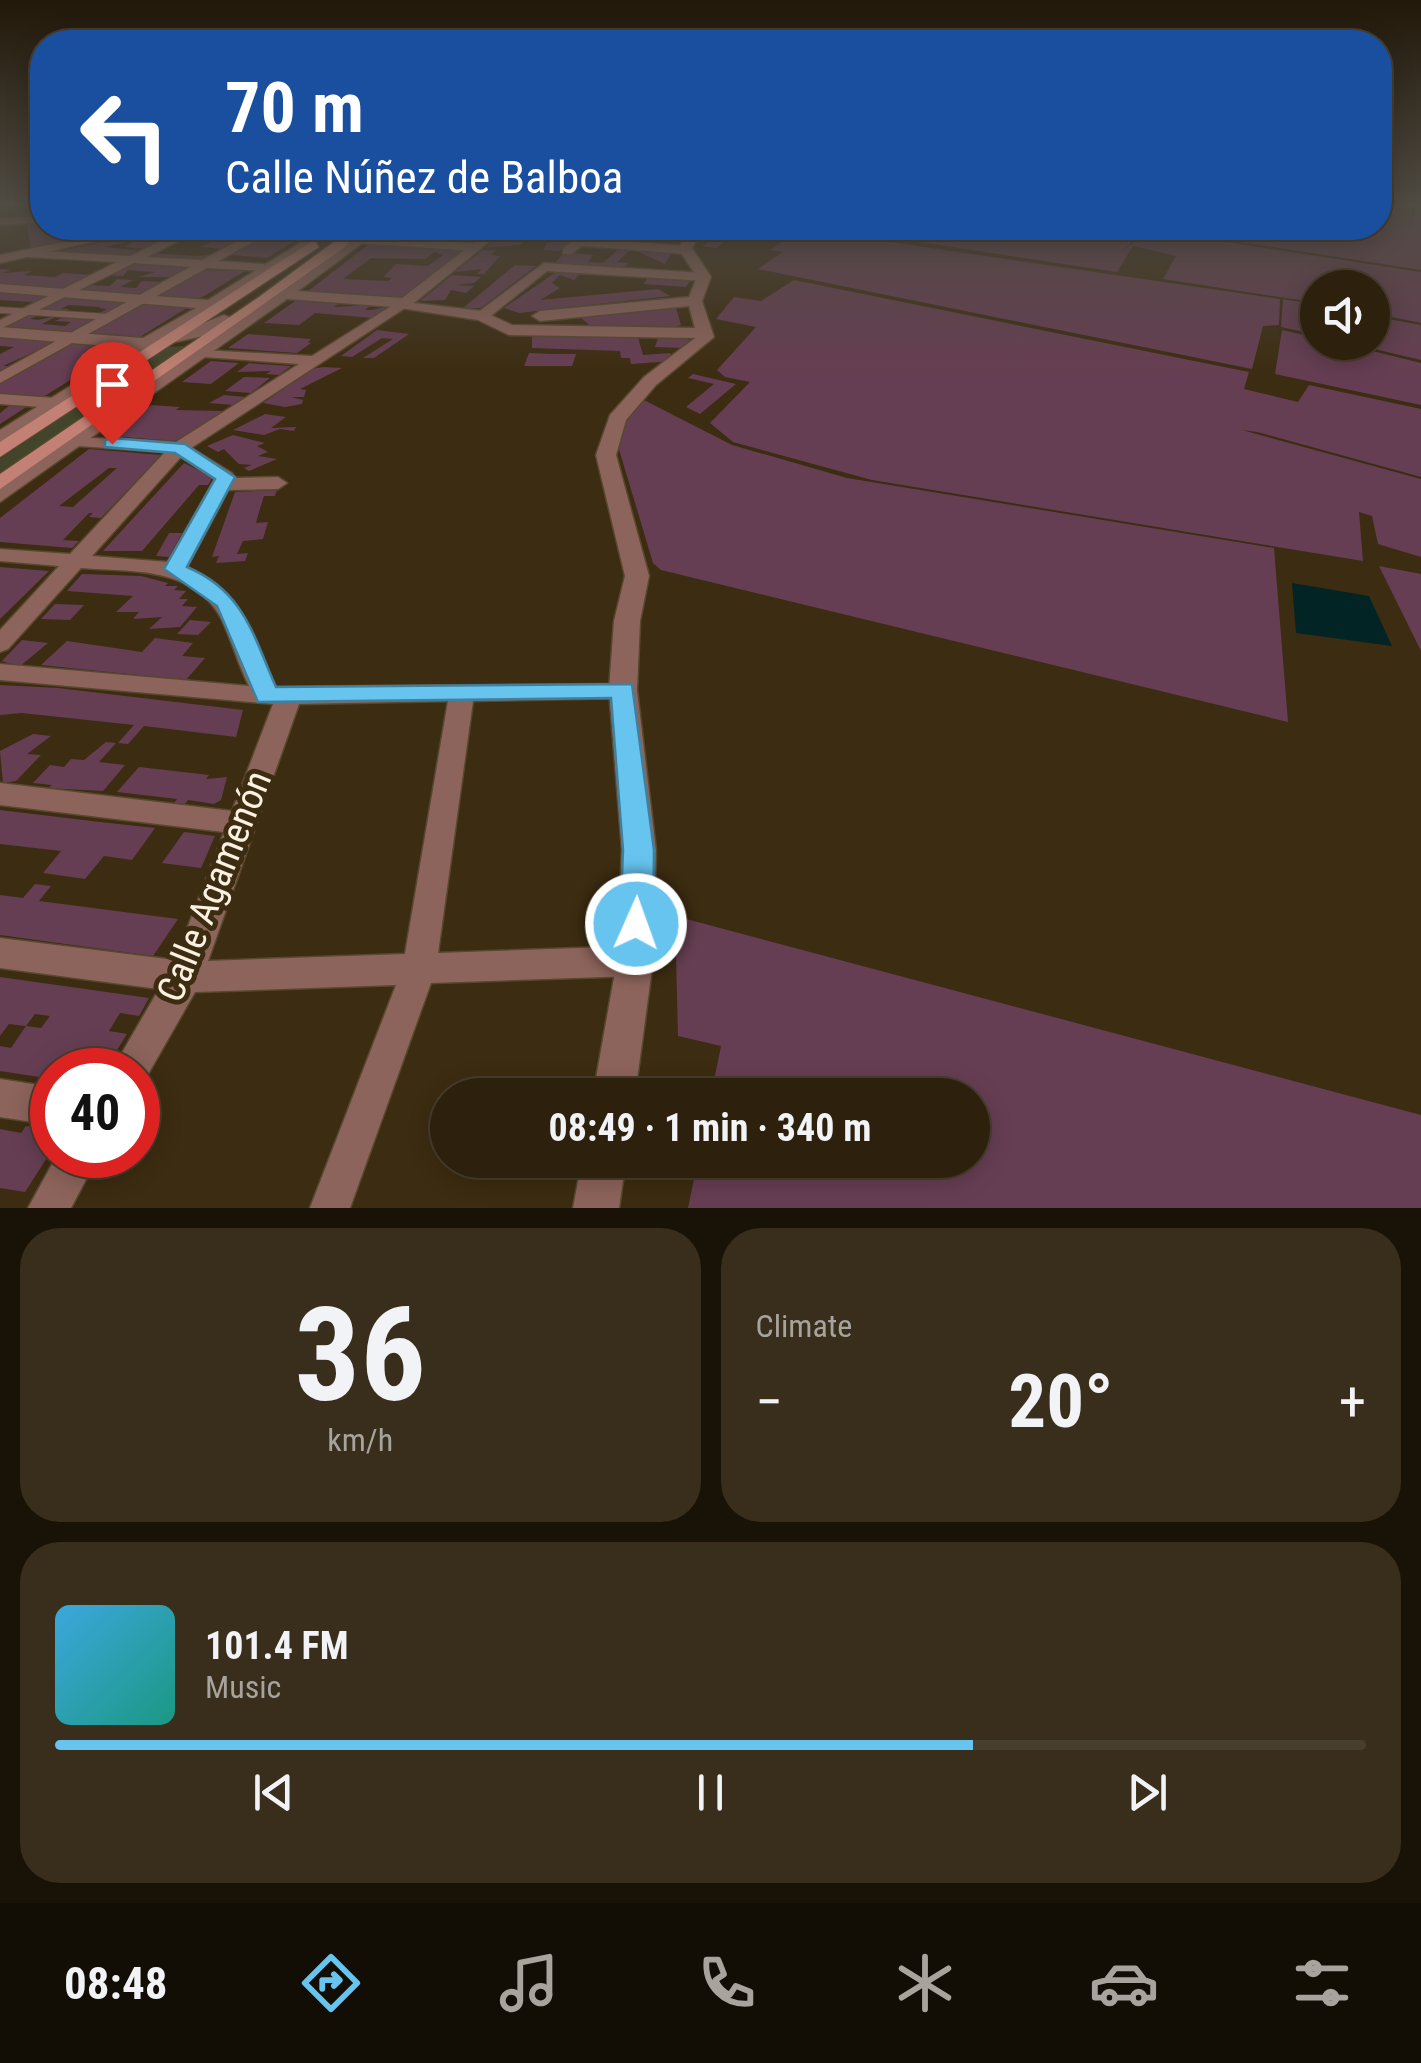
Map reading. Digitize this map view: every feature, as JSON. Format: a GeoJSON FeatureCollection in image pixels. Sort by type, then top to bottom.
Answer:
{"type":"FeatureCollection","features":[{"type":"Feature","properties":{"kind":"main road"},"geometry":{"type":"LineString","coordinates":[[0,451],[153,344],[208,309],[299,260]]}},
{"type":"Feature","properties":{"kind":"main road"},"geometry":{"type":"LineString","coordinates":[[0,483],[196,352],[246,312],[278,294]]}},
{"type":"Feature","properties":{"kind":"street"},"geometry":{"type":"LineString","coordinates":[[0,329],[131,260]]}},
{"type":"Feature","properties":{"kind":"street"},"geometry":{"type":"LineString","coordinates":[[137,260],[263,268]]}},
{"type":"Feature","properties":{"kind":"street"},"geometry":{"type":"LineString","coordinates":[[0,378],[212,260]]}},
{"type":"Feature","properties":{"kind":"street"},"geometry":{"type":"LineString","coordinates":[[208,309],[275,260]]}},
{"type":"Feature","properties":{"kind":"street"},"geometry":{"type":"LineString","coordinates":[[0,496],[278,294],[318,260]]}},
{"type":"Feature","properties":{"kind":"street"},"geometry":{"type":"LineString","coordinates":[[0,644],[80,561],[179,448],[403,305],[459,260]]}},
{"type":"Feature","properties":{"kind":"street"},"geometry":{"type":"LineString","coordinates":[[693,260],[704,277]]}},
{"type":"Feature","properties":{"kind":"street"},"geometry":{"type":"LineString","coordinates":[[485,318],[544,267],[704,277]]}},
{"type":"Feature","properties":{"kind":"street"},"geometry":{"type":"LineString","coordinates":[[704,277],[694,301],[706,335]]}},
{"type":"Feature","properties":{"kind":"street"},"geometry":{"type":"LineString","coordinates":[[0,288],[142,299],[208,309],[278,294],[403,305],[485,318],[694,301]]}},
{"type":"Feature","properties":{"kind":"street"},"geometry":{"type":"LineString","coordinates":[[0,310],[109,317]]}},
{"type":"Feature","properties":{"kind":"street"},"geometry":{"type":"LineString","coordinates":[[0,329],[153,344],[188,339],[246,312]]}},
{"type":"Feature","properties":{"kind":"street"},"geometry":{"type":"LineString","coordinates":[[570,313],[577,330]]}},
{"type":"Feature","properties":{"kind":"street"},"geometry":{"type":"LineString","coordinates":[[485,318],[509,330],[706,335]]}},
{"type":"Feature","properties":{"kind":"street"},"geometry":{"type":"LineString","coordinates":[[617,1078],[636,961],[638,850],[623,690],[627,620],[637,576],[606,454],[617,419],[650,381],[706,335]]}},
{"type":"Feature","properties":{"kind":"street"},"geometry":{"type":"LineString","coordinates":[[0,438],[153,344]]}},
{"type":"Feature","properties":{"kind":"street"},"geometry":{"type":"LineString","coordinates":[[196,352],[316,361]]}},
{"type":"Feature","properties":{"kind":"street"},"geometry":{"type":"LineString","coordinates":[[0,399],[54,403]]}},
{"type":"Feature","properties":{"kind":"street"},"geometry":{"type":"LineString","coordinates":[[78,441],[179,448],[225,477],[175,569]]}},
{"type":"Feature","properties":{"kind":"street"},"geometry":{"type":"LineString","coordinates":[[221,484],[278,483]]}},
{"type":"Feature","properties":{"kind":"street"},"geometry":{"type":"LineString","coordinates":[[0,554],[175,569],[200,580],[227,603],[278,696]]}},
{"type":"Feature","properties":{"kind":"street"},"geometry":{"type":"LineString","coordinates":[[0,672],[278,696],[623,690]]}},
{"type":"Feature","properties":{"kind":"street"},"geometry":{"type":"LineString","coordinates":[[330,1208],[418,969],[462,692]]}},
{"type":"Feature","properties":{"kind":"street","name":"Calle Agamenón"},"geometry":{"type":"LineString","coordinates":[[143,1048],[185,977],[242,823],[278,696]]}},
{"type":"Feature","properties":{"kind":"street"},"geometry":{"type":"LineString","coordinates":[[0,794],[242,823]]}},
{"type":"Feature","properties":{"kind":"street"},"geometry":{"type":"LineString","coordinates":[[0,953],[185,977],[636,961]]}},
{"type":"Feature","properties":{"kind":"street"},"geometry":{"type":"LineString","coordinates":[[0,1098],[30,1103]]}},
{"type":"Feature","properties":{"kind":"street"},"geometry":{"type":"LineString","coordinates":[[48,1208],[66,1178]]}},
{"type":"Feature","properties":{"kind":"street"},"geometry":{"type":"LineString","coordinates":[[596,1208],[601,1178]]}},
{"type":"Feature","properties":{"kind":"green space"},"geometry":{"type":"Polygon","coordinates":[[[183,346],[0,473],[0,459],[167,347],[183,346]]]}},
{"type":"Feature","properties":{"kind":"water"},"geometry":{"type":"Polygon","coordinates":[[[1292,583],[1369,596],[1392,646],[1296,633],[1292,583]]]}},
{"type":"Feature","properties":{"kind":"building"},"geometry":{"type":"Polygon","coordinates":[[[348,260],[368,260],[343,279],[388,281],[392,278],[383,277],[396,264],[428,266],[436,260],[451,260],[403,298],[307,292],[348,260]]]}},
{"type":"Feature","properties":{"kind":"building"},"geometry":{"type":"Polygon","coordinates":[[[470,260],[496,260],[484,274],[477,274],[482,269],[455,272],[470,260]]]}},
{"type":"Feature","properties":{"kind":"building"},"geometry":{"type":"Polygon","coordinates":[[[557,260],[629,263],[621,270],[553,265],[557,260]]]}},
{"type":"Feature","properties":{"kind":"building"},"geometry":{"type":"Polygon","coordinates":[[[771,260],[1016,260],[1280,299],[1279,325],[1263,326],[1252,369],[758,269],[771,260]]]}},
{"type":"Feature","properties":{"kind":"building"},"geometry":{"type":"Polygon","coordinates":[[[1040,260],[1124,260],[1117,272],[1040,260]]]}},
{"type":"Feature","properties":{"kind":"building"},"geometry":{"type":"Polygon","coordinates":[[[1174,260],[1345,260],[1421,272],[1421,323],[1390,317],[1390,270],[1300,270],[1300,300],[1163,279],[1174,260]]]}},
{"type":"Feature","properties":{"kind":"building"},"geometry":{"type":"Polygon","coordinates":[[[1359,260],[1421,260],[1421,270],[1359,260]]]}},
{"type":"Feature","properties":{"kind":"building"},"geometry":{"type":"Polygon","coordinates":[[[131,263],[191,267],[173,277],[138,277],[155,272],[128,270],[123,276],[107,275],[131,263]]]}},
{"type":"Feature","properties":{"kind":"building"},"geometry":{"type":"Polygon","coordinates":[[[515,265],[536,266],[481,308],[463,308],[515,265]]]}},
{"type":"Feature","properties":{"kind":"building"},"geometry":{"type":"Polygon","coordinates":[[[0,269],[11,270],[2,273],[32,271],[24,275],[55,277],[63,273],[95,275],[67,289],[0,285],[0,269]]]}},
{"type":"Feature","properties":{"kind":"building"},"geometry":{"type":"Polygon","coordinates":[[[202,270],[245,271],[199,299],[156,296],[202,270]]]}},
{"type":"Feature","properties":{"kind":"building"},"geometry":{"type":"Polygon","coordinates":[[[559,270],[582,272],[574,280],[560,275],[552,283],[560,288],[540,300],[658,289],[670,296],[519,313],[504,308],[559,270]]]}},
{"type":"Feature","properties":{"kind":"building"},"geometry":{"type":"Polygon","coordinates":[[[452,275],[481,277],[474,283],[456,285],[474,286],[466,293],[451,290],[445,300],[420,301],[452,275]]]}},
{"type":"Feature","properties":{"kind":"building"},"geometry":{"type":"Polygon","coordinates":[[[649,277],[691,280],[686,287],[643,284],[649,277]]]}},
{"type":"Feature","properties":{"kind":"building"},"geometry":{"type":"Polygon","coordinates":[[[117,279],[133,280],[120,287],[136,288],[142,281],[164,282],[140,295],[76,291],[88,285],[110,286],[117,279]]]}},
{"type":"Feature","properties":{"kind":"building"},"geometry":{"type":"Polygon","coordinates":[[[794,280],[1249,372],[1244,389],[1298,402],[1309,385],[1421,409],[1421,477],[1242,430],[1421,479],[1421,557],[1378,544],[1372,516],[1359,512],[1363,561],[872,480],[733,442],[710,423],[750,382],[725,377],[717,370],[756,327],[716,319],[734,297],[761,301],[794,280]]]}},
{"type":"Feature","properties":{"kind":"building"},"geometry":{"type":"Polygon","coordinates":[[[0,292],[53,296],[28,305],[33,302],[0,300],[0,292]]]}},
{"type":"Feature","properties":{"kind":"building"},"geometry":{"type":"Polygon","coordinates":[[[65,297],[129,301],[103,316],[96,315],[107,309],[98,308],[101,307],[69,305],[61,309],[69,309],[62,313],[37,311],[65,297]]]}},
{"type":"Feature","properties":{"kind":"building"},"geometry":{"type":"Polygon","coordinates":[[[298,299],[340,303],[334,307],[371,305],[365,310],[391,306],[373,318],[315,313],[299,325],[264,323],[298,299]]]}},
{"type":"Feature","properties":{"kind":"building"},"geometry":{"type":"Polygon","coordinates":[[[1283,299],[1300,302],[1300,331],[1281,327],[1283,299]]]}},
{"type":"Feature","properties":{"kind":"building"},"geometry":{"type":"Polygon","coordinates":[[[145,302],[190,306],[135,340],[86,336],[145,302]]]}},
{"type":"Feature","properties":{"kind":"building"},"geometry":{"type":"Polygon","coordinates":[[[676,308],[681,325],[667,329],[592,327],[581,318],[676,308]]]}},
{"type":"Feature","properties":{"kind":"building"},"geometry":{"type":"Polygon","coordinates":[[[30,314],[39,315],[30,319],[38,320],[57,316],[42,324],[65,326],[71,322],[55,321],[64,317],[97,319],[69,334],[0,329],[30,314]]]}},
{"type":"Feature","properties":{"kind":"building"},"geometry":{"type":"Polygon","coordinates":[[[1390,319],[1421,325],[1421,360],[1390,353],[1390,319]]]}},
{"type":"Feature","properties":{"kind":"building"},"geometry":{"type":"Polygon","coordinates":[[[377,330],[409,334],[374,358],[363,358],[393,339],[382,338],[352,357],[341,356],[377,330]]]}},
{"type":"Feature","properties":{"kind":"building"},"geometry":{"type":"Polygon","coordinates":[[[1282,330],[1300,334],[1300,360],[1390,360],[1390,355],[1421,363],[1421,405],[1275,374],[1282,330]]]}},
{"type":"Feature","properties":{"kind":"building"},"geometry":{"type":"Polygon","coordinates":[[[248,334],[311,339],[311,343],[297,353],[228,348],[248,334]]]}},
{"type":"Feature","properties":{"kind":"building"},"geometry":{"type":"Polygon","coordinates":[[[532,335],[638,337],[643,355],[670,353],[673,361],[631,364],[630,358],[621,358],[620,351],[532,348],[532,335]]]}},
{"type":"Feature","properties":{"kind":"building"},"geometry":{"type":"Polygon","coordinates":[[[0,337],[56,342],[3,366],[10,366],[0,372],[0,354],[14,347],[0,346],[0,337]]]}},
{"type":"Feature","properties":{"kind":"building"},"geometry":{"type":"Polygon","coordinates":[[[658,338],[691,341],[685,348],[655,347],[658,338]]]}},
{"type":"Feature","properties":{"kind":"building"},"geometry":{"type":"Polygon","coordinates":[[[73,343],[124,347],[43,397],[0,395],[0,383],[73,343]]]}},
{"type":"Feature","properties":{"kind":"building"},"geometry":{"type":"Polygon","coordinates":[[[529,353],[576,354],[572,366],[524,366],[529,353]]]}},
{"type":"Feature","properties":{"kind":"building"},"geometry":{"type":"Polygon","coordinates":[[[211,361],[239,363],[211,384],[182,382],[211,361]]]}},
{"type":"Feature","properties":{"kind":"building"},"geometry":{"type":"Polygon","coordinates":[[[249,363],[291,366],[279,375],[266,374],[271,371],[237,372],[249,363]]]}},
{"type":"Feature","properties":{"kind":"building"},"geometry":{"type":"Polygon","coordinates":[[[342,368],[300,389],[306,390],[304,397],[291,397],[303,400],[302,404],[285,407],[263,403],[312,369],[342,368]]]}},
{"type":"Feature","properties":{"kind":"building"},"geometry":{"type":"Polygon","coordinates":[[[693,374],[736,384],[700,414],[686,407],[714,384],[688,378],[693,374]]]}},
{"type":"Feature","properties":{"kind":"building"},"geometry":{"type":"Polygon","coordinates":[[[244,377],[270,378],[251,393],[225,391],[244,377]]]}},
{"type":"Feature","properties":{"kind":"building"},"geometry":{"type":"Polygon","coordinates":[[[224,395],[246,397],[233,405],[209,403],[224,395]]]}},
{"type":"Feature","properties":{"kind":"building"},"geometry":{"type":"Polygon","coordinates":[[[644,400],[732,445],[847,478],[1274,548],[1288,722],[661,570],[653,563],[618,446],[622,424],[644,400]]]}},
{"type":"Feature","properties":{"kind":"building"},"geometry":{"type":"Polygon","coordinates":[[[10,405],[28,406],[0,424],[0,413],[10,405]]]}},
{"type":"Feature","properties":{"kind":"building"},"geometry":{"type":"Polygon","coordinates":[[[151,405],[224,411],[177,441],[108,436],[151,405]]]}},
{"type":"Feature","properties":{"kind":"building"},"geometry":{"type":"Polygon","coordinates":[[[265,414],[286,417],[271,428],[296,427],[294,431],[280,429],[264,435],[233,430],[265,414]]]}},
{"type":"Feature","properties":{"kind":"building"},"geometry":{"type":"Polygon","coordinates":[[[233,435],[265,443],[257,446],[268,452],[258,456],[277,459],[249,471],[244,468],[252,465],[239,464],[224,449],[218,452],[207,446],[233,435]]]}},
{"type":"Feature","properties":{"kind":"building"},"geometry":{"type":"Polygon","coordinates":[[[89,449],[161,455],[101,518],[89,517],[93,513],[89,513],[63,540],[79,541],[72,548],[0,542],[0,518],[89,449]],[[109,468],[59,506],[73,507],[117,468],[109,468]]]}},
{"type":"Feature","properties":{"kind":"building"},"geometry":{"type":"Polygon","coordinates":[[[184,463],[213,477],[208,485],[199,485],[142,551],[103,551],[184,463]]]}},
{"type":"Feature","properties":{"kind":"building"},"geometry":{"type":"Polygon","coordinates":[[[277,490],[275,496],[264,496],[259,512],[256,523],[268,522],[263,539],[243,541],[237,554],[248,553],[245,561],[216,563],[219,556],[212,557],[235,492],[277,490]]]}},
{"type":"Feature","properties":{"kind":"building"},"geometry":{"type":"Polygon","coordinates":[[[169,533],[182,533],[169,557],[156,556],[169,533]]]}},
{"type":"Feature","properties":{"kind":"building"},"geometry":{"type":"Polygon","coordinates":[[[1379,566],[1421,574],[1421,651],[1379,566]]]}},
{"type":"Feature","properties":{"kind":"building"},"geometry":{"type":"Polygon","coordinates":[[[0,567],[49,571],[0,619],[0,567]]]}},
{"type":"Feature","properties":{"kind":"building"},"geometry":{"type":"Polygon","coordinates":[[[82,574],[141,576],[168,583],[165,586],[178,586],[174,590],[186,591],[179,599],[188,599],[182,606],[197,607],[180,627],[149,629],[162,617],[133,619],[139,612],[116,612],[133,596],[67,591],[82,574]]]}},
{"type":"Feature","properties":{"kind":"building"},"geometry":{"type":"Polygon","coordinates":[[[55,604],[84,605],[70,620],[41,619],[55,604]]]}},
{"type":"Feature","properties":{"kind":"building"},"geometry":{"type":"Polygon","coordinates":[[[190,620],[211,622],[198,635],[177,634],[190,620]]]}},
{"type":"Feature","properties":{"kind":"building"},"geometry":{"type":"Polygon","coordinates":[[[155,638],[193,643],[182,656],[205,658],[186,680],[41,665],[67,641],[142,652],[155,638]]]}},
{"type":"Feature","properties":{"kind":"building"},"geometry":{"type":"Polygon","coordinates":[[[22,640],[48,643],[19,667],[2,661],[22,640]]]}},
{"type":"Feature","properties":{"kind":"building"},"geometry":{"type":"Polygon","coordinates":[[[0,685],[243,710],[236,737],[144,726],[128,744],[118,743],[134,725],[22,713],[0,715],[0,685]]]}},
{"type":"Feature","properties":{"kind":"building"},"geometry":{"type":"Polygon","coordinates":[[[33,734],[51,736],[27,754],[41,755],[16,781],[3,783],[0,751],[33,734]]]}},
{"type":"Feature","properties":{"kind":"building"},"geometry":{"type":"Polygon","coordinates":[[[106,742],[116,743],[99,762],[125,765],[103,791],[48,788],[52,785],[33,783],[50,765],[64,767],[71,759],[84,760],[106,742]]]}},
{"type":"Feature","properties":{"kind":"building"},"geometry":{"type":"Polygon","coordinates":[[[139,767],[209,775],[206,779],[227,777],[221,800],[214,804],[188,800],[185,804],[174,803],[177,799],[117,792],[139,767]]]}},
{"type":"Feature","properties":{"kind":"building"},"geometry":{"type":"Polygon","coordinates":[[[0,810],[155,828],[132,860],[104,856],[85,879],[43,873],[61,851],[0,844],[0,810]]]}},
{"type":"Feature","properties":{"kind":"building"},"geometry":{"type":"Polygon","coordinates":[[[184,832],[215,836],[201,868],[162,863],[184,832]]]}},
{"type":"Feature","properties":{"kind":"building"},"geometry":{"type":"Polygon","coordinates":[[[35,884],[51,886],[39,901],[178,919],[153,956],[0,935],[0,895],[23,898],[35,884]]]}},
{"type":"Feature","properties":{"kind":"building"},"geometry":{"type":"Polygon","coordinates":[[[675,916],[1421,1115],[1421,1208],[688,1208],[694,1178],[990,1178],[990,1078],[714,1078],[721,1046],[678,1036],[675,916]]]}},
{"type":"Feature","properties":{"kind":"building"},"geometry":{"type":"Polygon","coordinates":[[[0,977],[149,998],[139,1016],[120,1013],[109,1031],[127,1034],[118,1048],[30,1048],[30,1076],[0,1071],[0,1046],[11,1048],[26,1026],[9,1024],[0,1036],[0,977]],[[35,1014],[26,1026],[41,1028],[50,1016],[35,1014]]]}},
{"type":"Feature","properties":{"kind":"building"},"geometry":{"type":"Polygon","coordinates":[[[30,1127],[30,1178],[34,1178],[25,1192],[0,1188],[0,1129],[21,1133],[30,1127]]]}},
{"type":"Feature","properties":{"kind":"route"},"geometry":{"type":"LineString","coordinates":[[112,444],[179,448],[225,477],[175,569],[200,580],[227,603],[257,679],[268,696],[623,690],[638,850],[636,924]]}}]}
